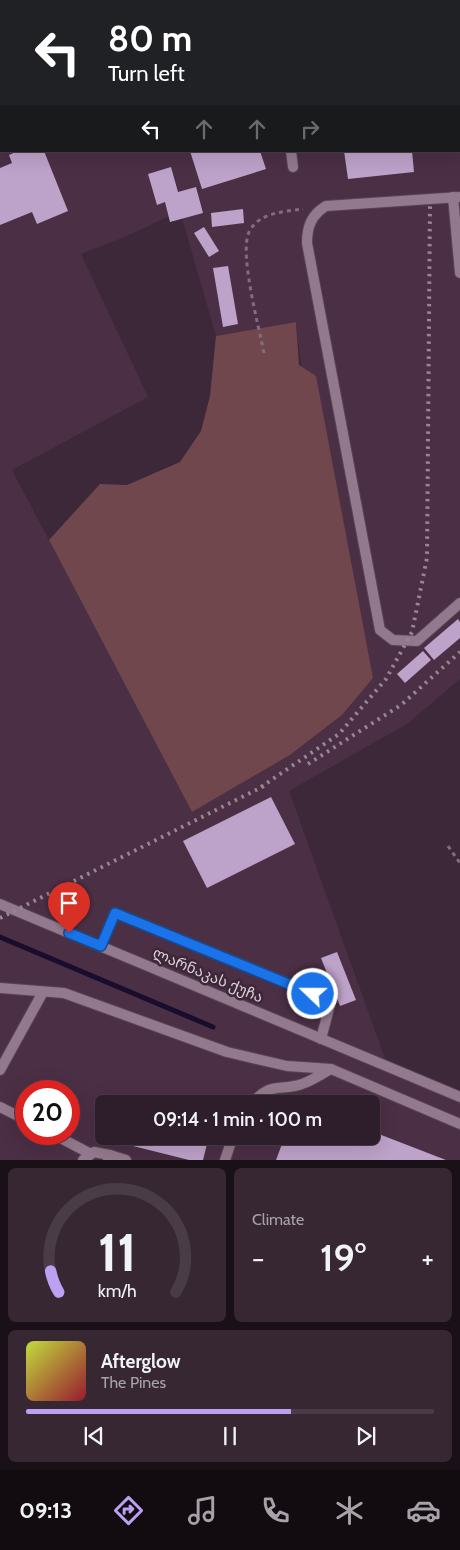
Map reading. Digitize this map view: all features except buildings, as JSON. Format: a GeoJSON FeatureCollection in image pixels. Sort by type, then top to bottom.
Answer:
{"type":"FeatureCollection","features":[{"type":"Feature","properties":{"kind":"lane"},"geometry":{"type":"LineString","coordinates":[[291,152],[293,167]]}},
{"type":"Feature","properties":{"kind":"lane"},"geometry":{"type":"LineString","coordinates":[[460,273],[456,197],[326,206],[316,212],[307,231],[307,243],[380,630],[393,640],[417,641],[460,603]]}},
{"type":"Feature","properties":{"kind":"lane","name":"ლარნაკას ქუჩა"},"geometry":{"type":"LineString","coordinates":[[0,904],[460,1098]]}},
{"type":"Feature","properties":{"kind":"lane"},"geometry":{"type":"LineString","coordinates":[[101,946],[115,913],[331,1001],[321,1039]]}},
{"type":"Feature","properties":{"kind":"lane"},"geometry":{"type":"LineString","coordinates":[[0,988],[64,993],[236,1055],[287,1066],[331,1069],[460,1124]]}},
{"type":"Feature","properties":{"kind":"lane"},"geometry":{"type":"LineString","coordinates":[[0,1070],[43,992]]}},
{"type":"Feature","properties":{"kind":"lane"},"geometry":{"type":"LineString","coordinates":[[259,1095],[277,1086],[301,1084],[331,1069]]}},
{"type":"Feature","properties":{"kind":"lane"},"geometry":{"type":"LineString","coordinates":[[0,1106],[15,1114]]}},
{"type":"Feature","properties":{"kind":"lane"},"geometry":{"type":"LineString","coordinates":[[69,1145],[86,1157],[94,1152],[109,1158],[126,1160]]}},
{"type":"Feature","properties":{"kind":"lane"},"geometry":{"type":"LineString","coordinates":[[225,1160],[229,1145]]}},
{"type":"Feature","properties":{"kind":"path"},"geometry":{"type":"LineString","coordinates":[[264,353],[246,256],[249,232],[262,219],[280,211],[326,206]]}},
{"type":"Feature","properties":{"kind":"path"},"geometry":{"type":"LineString","coordinates":[[448,846],[460,863]]}},
{"type":"Feature","properties":{"kind":"shaded area"},"geometry":{"type":"Polygon","coordinates":[[[0,152],[460,152],[460,679],[407,724],[289,791],[388,1067],[460,1097],[460,1160],[0,1160],[0,152]],[[180,211],[127,236],[81,254],[148,397],[12,470],[192,812],[290,755],[342,715],[296,322],[216,336],[180,211]]]}},
{"type":"Feature","properties":{"kind":"shaded area"},"geometry":{"type":"Polygon","coordinates":[[[296,322],[299,365],[316,376],[373,678],[342,715],[290,755],[192,812],[49,540],[100,484],[127,485],[180,462],[201,431],[210,396],[216,336],[296,322]]]}},
{"type":"Feature","properties":{"kind":"waterway"},"geometry":{"type":"LineString","coordinates":[[0,937],[213,1027]]}},
{"type":"Feature","properties":{"kind":"railway"},"geometry":{"type":"LineString","coordinates":[[261,787],[339,734],[386,679],[412,632],[427,558],[430,201]]}},
{"type":"Feature","properties":{"kind":"railway"},"geometry":{"type":"LineString","coordinates":[[308,764],[401,705],[460,652]]}},
{"type":"Feature","properties":{"kind":"railway"},"geometry":{"type":"LineString","coordinates":[[0,918],[266,785]]}},
{"type":"Feature","properties":{"kind":"route"},"geometry":{"type":"LineString","coordinates":[[69,933],[101,946],[115,913],[313,994]]}}]}
